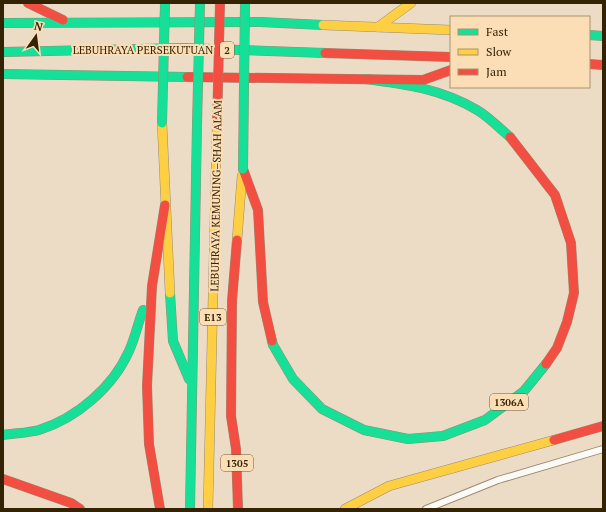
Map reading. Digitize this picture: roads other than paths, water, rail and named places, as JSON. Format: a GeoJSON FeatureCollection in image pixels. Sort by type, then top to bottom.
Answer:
{"type":"FeatureCollection","features":[{"type":"Feature","properties":{"kind":"highway"},"geometry":{"type":"LineString","coordinates":[[28,3],[67,22]]}},
{"type":"Feature","properties":{"kind":"highway"},"geometry":{"type":"LineString","coordinates":[[165,3],[162,123],[173,341],[192,386]]}},
{"type":"Feature","properties":{"kind":"highway","name":"LEBUHRAYA KEMUNING–SHAH ALAM"},"geometry":{"type":"LineString","coordinates":[[190,509],[200,3]]}},
{"type":"Feature","properties":{"kind":"highway","name":"LEBUHRAYA KEMUNING–SHAH ALAM"},"geometry":{"type":"LineString","coordinates":[[208,509],[220,3]]}},
{"type":"Feature","properties":{"kind":"highway"},"geometry":{"type":"LineString","coordinates":[[224,439],[231,416],[232,301],[243,169],[245,3]]}},
{"type":"Feature","properties":{"kind":"highway"},"geometry":{"type":"LineString","coordinates":[[378,27],[411,3]]}},
{"type":"Feature","properties":{"kind":"highway"},"geometry":{"type":"LineString","coordinates":[[3,23],[260,22],[450,30]]}},
{"type":"Feature","properties":{"kind":"highway"},"geometry":{"type":"LineString","coordinates":[[590,36],[603,36]]}},
{"type":"Feature","properties":{"kind":"highway","name":"LEBUHRAYA PERSEKUTUAN"},"geometry":{"type":"LineString","coordinates":[[3,52],[183,48],[450,57]]}},
{"type":"Feature","properties":{"kind":"highway"},"geometry":{"type":"LineString","coordinates":[[590,64],[603,65]]}},
{"type":"Feature","properties":{"kind":"highway"},"geometry":{"type":"LineString","coordinates":[[3,74],[423,80],[450,70]]}},
{"type":"Feature","properties":{"kind":"highway"},"geometry":{"type":"LineString","coordinates":[[3,83],[33,74]]}},
{"type":"Feature","properties":{"kind":"highway","name":"1306A"},"geometry":{"type":"LineString","coordinates":[[243,169],[258,210],[263,302],[273,345],[293,380],[322,409],[364,430],[408,439],[443,436],[485,420],[524,391],[541,371],[556,348],[567,322],[574,293],[571,243],[555,195],[512,139],[478,110],[450,96],[417,86],[366,79]]}},
{"type":"Feature","properties":{"kind":"highway"},"geometry":{"type":"LineString","coordinates":[[160,509],[149,444],[147,386],[152,286],[165,205]]}},
{"type":"Feature","properties":{"kind":"highway"},"geometry":{"type":"LineString","coordinates":[[3,436],[39,430],[74,414],[94,398],[112,379],[129,351],[152,286]]}},
{"type":"Feature","properties":{"kind":"highway","name":"1305"},"geometry":{"type":"LineString","coordinates":[[231,416],[236,449],[238,509]]}},
{"type":"Feature","properties":{"kind":"highway"},"geometry":{"type":"LineString","coordinates":[[345,509],[389,486],[603,426]]}},
{"type":"Feature","properties":{"kind":"highway"},"geometry":{"type":"LineString","coordinates":[[209,483],[219,454]]}},
{"type":"Feature","properties":{"kind":"highway"},"geometry":{"type":"LineString","coordinates":[[3,479],[71,503],[80,509]]}},
{"type":"Feature","properties":{"kind":"lane"},"geometry":{"type":"LineString","coordinates":[[426,509],[498,480],[603,449]]}}]}
